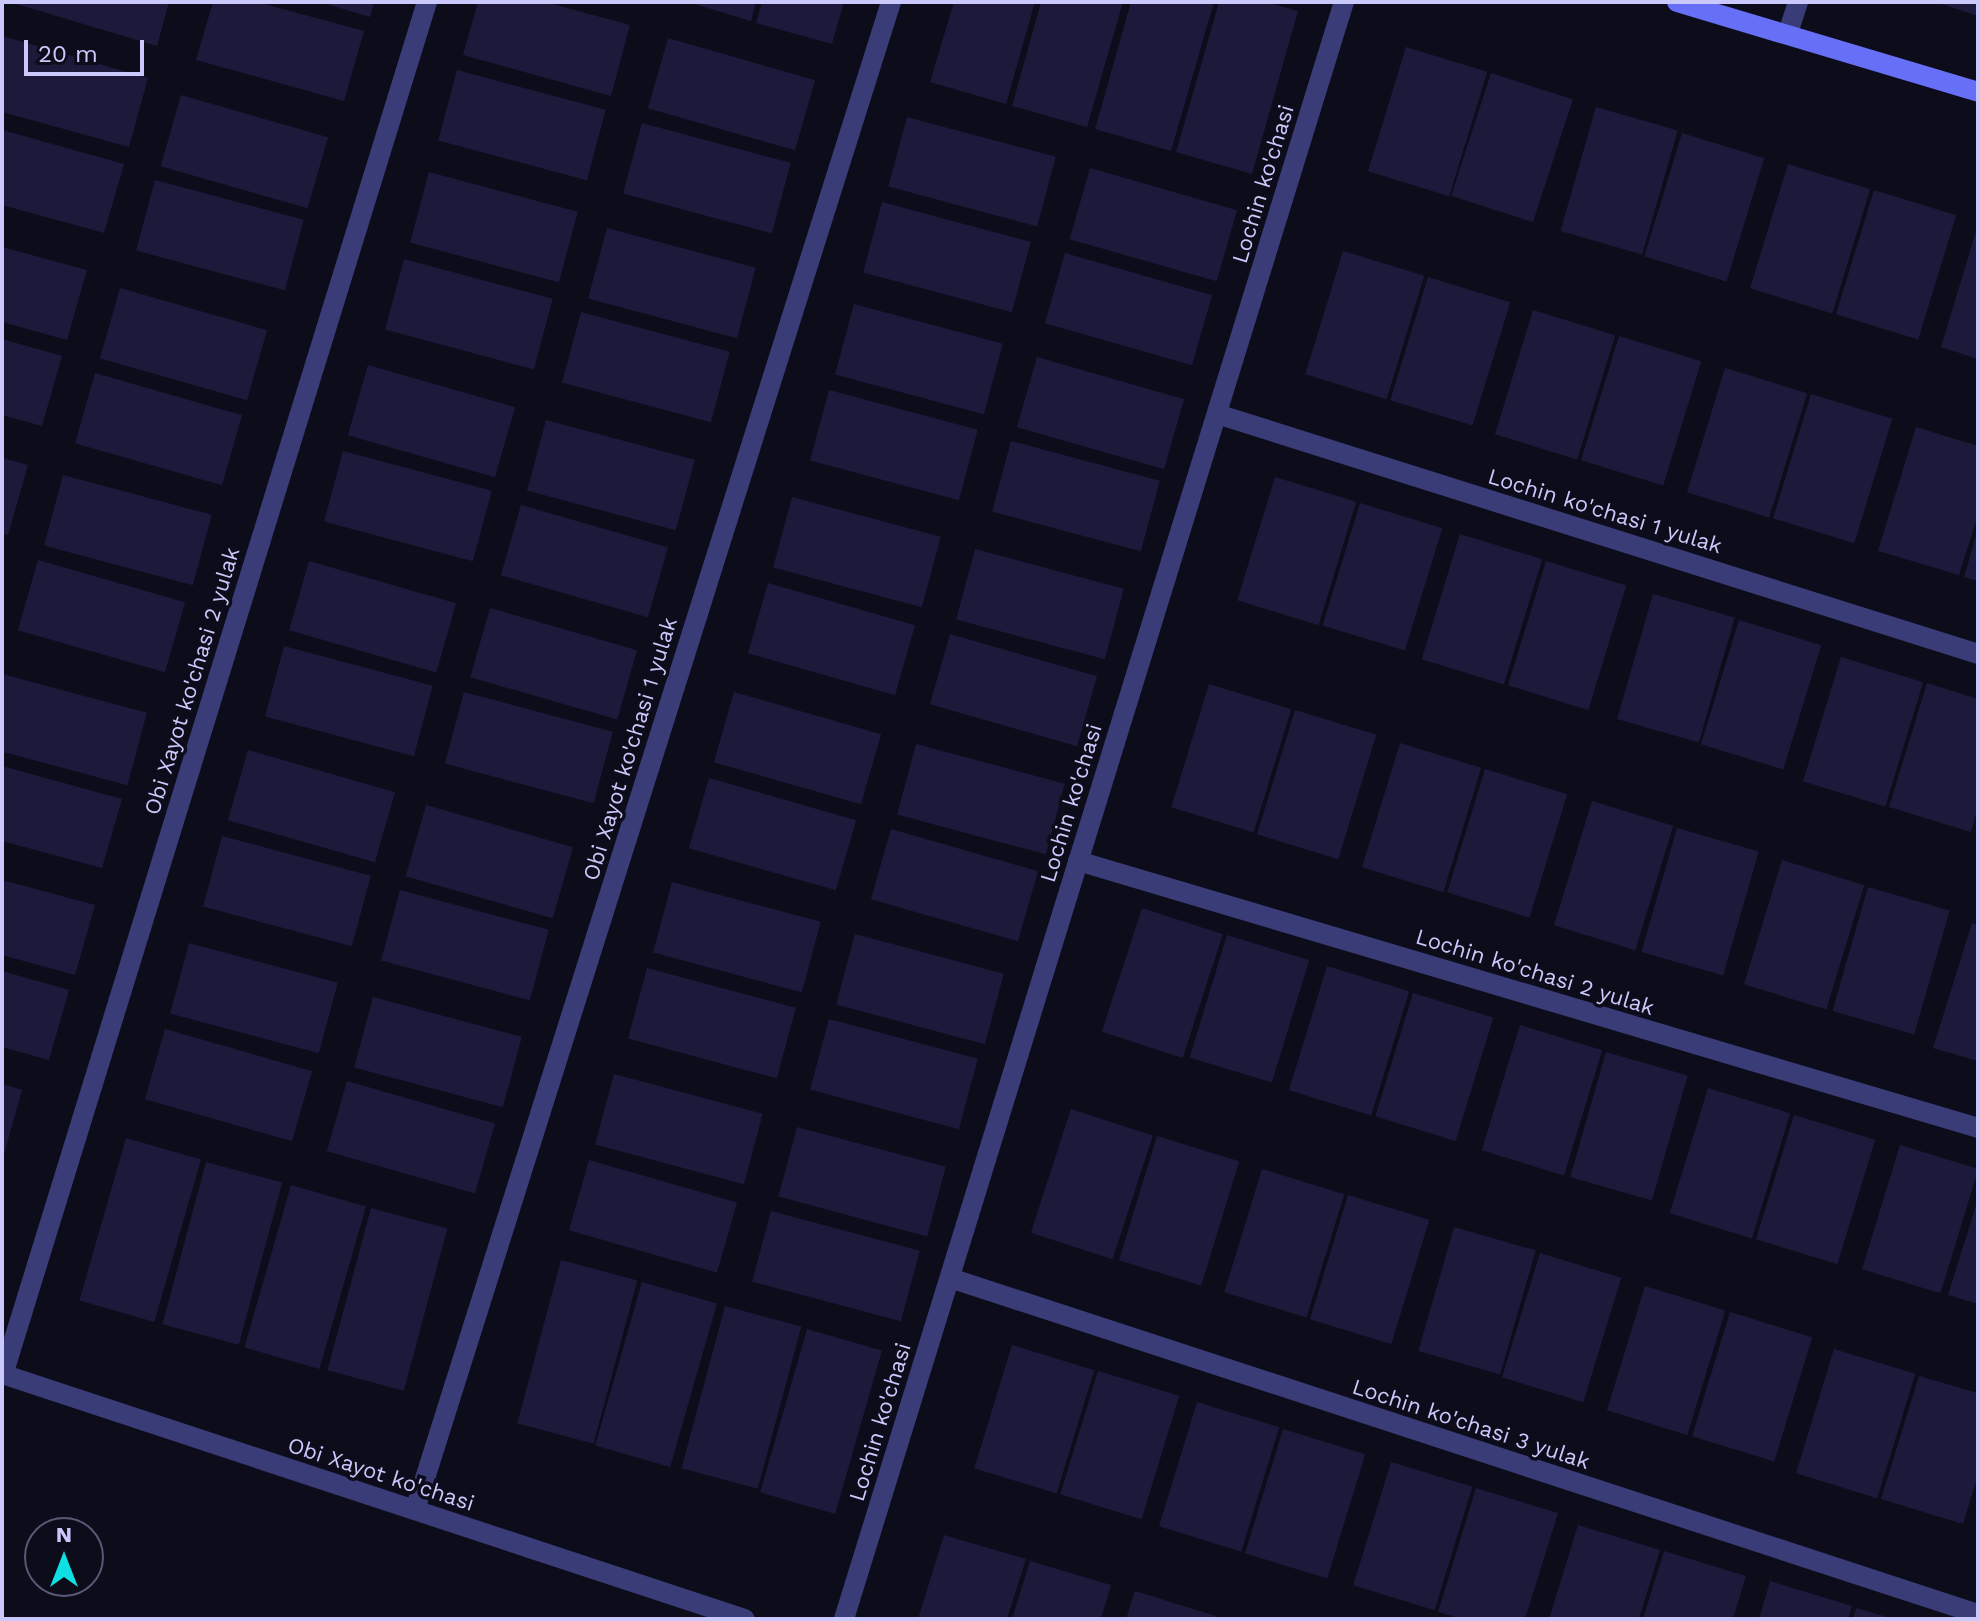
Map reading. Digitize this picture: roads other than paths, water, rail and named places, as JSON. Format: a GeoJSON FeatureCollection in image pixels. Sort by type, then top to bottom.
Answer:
{"type":"FeatureCollection","features":[{"type":"Feature","properties":{"kind":"street","name":"Obi Xayot ko'chasi 2 yulak"},"geometry":{"type":"LineString","coordinates":[[3,1375],[427,2]]}},
{"type":"Feature","properties":{"kind":"street","name":"Obi Xayot ko'chasi 1 yulak"},"geometry":{"type":"LineString","coordinates":[[415,1510],[891,2]]}},
{"type":"Feature","properties":{"kind":"street","name":"Lochin ko'chasi"},"geometry":{"type":"LineString","coordinates":[[844,1619],[1344,2]]}},
{"type":"Feature","properties":{"kind":"street"},"geometry":{"type":"LineString","coordinates":[[1677,2],[1978,92]]}},
{"type":"Feature","properties":{"kind":"street"},"geometry":{"type":"LineString","coordinates":[[1788,33],[1798,2]]}},
{"type":"Feature","properties":{"kind":"street","name":"Lochin ko'chasi 1 yulak"},"geometry":{"type":"LineString","coordinates":[[1217,414],[1978,654]]}},
{"type":"Feature","properties":{"kind":"street","name":"Lochin ko'chasi 2 yulak"},"geometry":{"type":"LineString","coordinates":[[1078,861],[1978,1128]]}},
{"type":"Feature","properties":{"kind":"street","name":"Lochin ko'chasi 3 yulak"},"geometry":{"type":"LineString","coordinates":[[950,1278],[1978,1614]]}},
{"type":"Feature","properties":{"kind":"street","name":"Obi Xayot ko'chasi"},"geometry":{"type":"LineString","coordinates":[[3,1375],[745,1619]]}}]}
